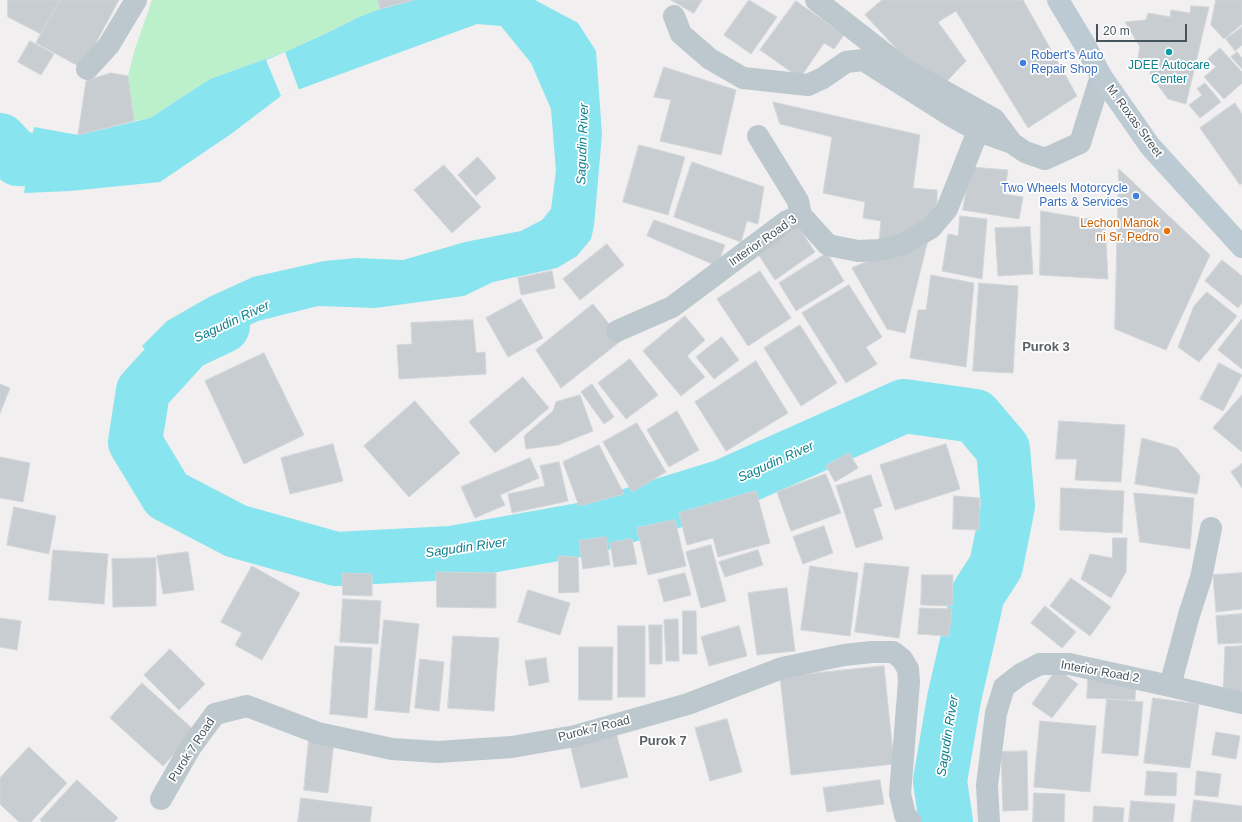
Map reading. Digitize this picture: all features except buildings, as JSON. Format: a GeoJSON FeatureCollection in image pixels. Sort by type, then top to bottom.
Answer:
{"type":"FeatureCollection","features":[{"type":"Feature","properties":{"kind":"main road","name":"M. Roxas Street"},"geometry":{"type":"LineString","coordinates":[[1058,0],[1085,45],[1101,76],[1150,146],[1242,247]]}},
{"type":"Feature","properties":{"kind":"street"},"geometry":{"type":"LineString","coordinates":[[87,69],[109,45],[136,0]]}},
{"type":"Feature","properties":{"kind":"street"},"geometry":{"type":"LineString","coordinates":[[816,0],[903,68],[994,119],[1012,143]]}},
{"type":"Feature","properties":{"kind":"street"},"geometry":{"type":"LineString","coordinates":[[674,16],[681,34],[710,59],[743,78],[808,85],[823,78],[846,62],[863,60],[953,117],[978,131],[1012,143],[1025,152],[1045,159],[1080,143],[1101,76]]}},
{"type":"Feature","properties":{"kind":"street","name":"Interior Road 3"},"geometry":{"type":"LineString","coordinates":[[617,332],[672,307],[787,222],[801,215],[828,245],[858,251],[880,250],[903,244],[931,228],[947,209],[978,131]]}},
{"type":"Feature","properties":{"kind":"street"},"geometry":{"type":"LineString","coordinates":[[758,136],[798,201],[801,215]]}},
{"type":"Feature","properties":{"kind":"street"},"geometry":{"type":"LineString","coordinates":[[1170,686],[1189,615],[1201,578],[1211,528]]}},
{"type":"Feature","properties":{"kind":"street","name":"Purok 7 Road"},"geometry":{"type":"LineString","coordinates":[[161,799],[190,748],[215,714],[247,706],[318,733],[392,749],[438,752],[512,747],[574,736],[688,704],[782,668],[844,655],[893,652],[902,659],[908,670],[909,682],[900,794],[905,815],[911,822]]}},
{"type":"Feature","properties":{"kind":"street","name":"Interior Road 2"},"geometry":{"type":"LineString","coordinates":[[989,822],[987,785],[996,713],[1004,687],[1021,674],[1040,664],[1069,664],[1242,703]]}},
{"type":"Feature","properties":{"kind":"green space"},"geometry":{"type":"Polygon","coordinates":[[[152,0],[378,0],[380,9],[359,17],[285,52],[210,79],[150,118],[134,121],[128,76],[135,49],[152,0]]]}},
{"type":"Feature","properties":{"kind":"water"},"geometry":{"type":"Polygon","coordinates":[[[414,0],[535,0],[578,23],[596,51],[602,134],[594,226],[591,239],[577,256],[557,268],[493,282],[464,296],[375,308],[318,306],[258,321],[210,344],[168,374],[142,346],[167,321],[209,297],[253,277],[324,261],[357,258],[403,260],[465,242],[521,231],[542,220],[551,209],[556,171],[551,109],[531,63],[501,26],[477,24],[281,96],[231,134],[160,182],[70,191],[24,193],[34,127],[78,135],[150,118],[210,79],[285,52],[359,17],[380,9],[414,0]]]}},
{"type":"Feature","properties":{"kind":"pier"},"geometry":{"type":"Polygon","coordinates":[[[285,52],[299,90],[281,96],[266,60],[285,52]]]}},
{"type":"Feature","properties":{"kind":"waterway","name":"Sagudin River"},"geometry":{"type":"LineString","coordinates":[[0,140],[18,159],[83,162],[104,158]]}},
{"type":"Feature","properties":{"kind":"waterway","name":"Sagudin River"},"geometry":{"type":"LineString","coordinates":[[223,326],[187,343],[143,391],[135,442],[167,495],[236,531],[336,559],[451,553],[585,529],[724,486],[904,406],[975,416],[1003,449],[1008,506],[996,566],[978,594],[954,699],[940,781],[946,822]]}},
{"type":"Feature","properties":{"kind":"place","name":"JDEE Autocare Center"},"geometry":{"type":"Point","coordinates":[1169,52]}},
{"type":"Feature","properties":{"kind":"place","name":"Robert's Auto Repair Shop"},"geometry":{"type":"Point","coordinates":[1023,63]}},
{"type":"Feature","properties":{"kind":"place","name":"Two Wheels Motorcycle Parts & Services"},"geometry":{"type":"Point","coordinates":[1136,196]}},
{"type":"Feature","properties":{"kind":"place","name":"Lechon Manok ni Sr. Pedro"},"geometry":{"type":"Point","coordinates":[1167,231]}},
{"type":"Feature","properties":{"kind":"district","name":"Purok 3"},"geometry":{"type":"Point","coordinates":[1046,347]}},
{"type":"Feature","properties":{"kind":"district","name":"Purok 7"},"geometry":{"type":"Point","coordinates":[663,741]}}]}
